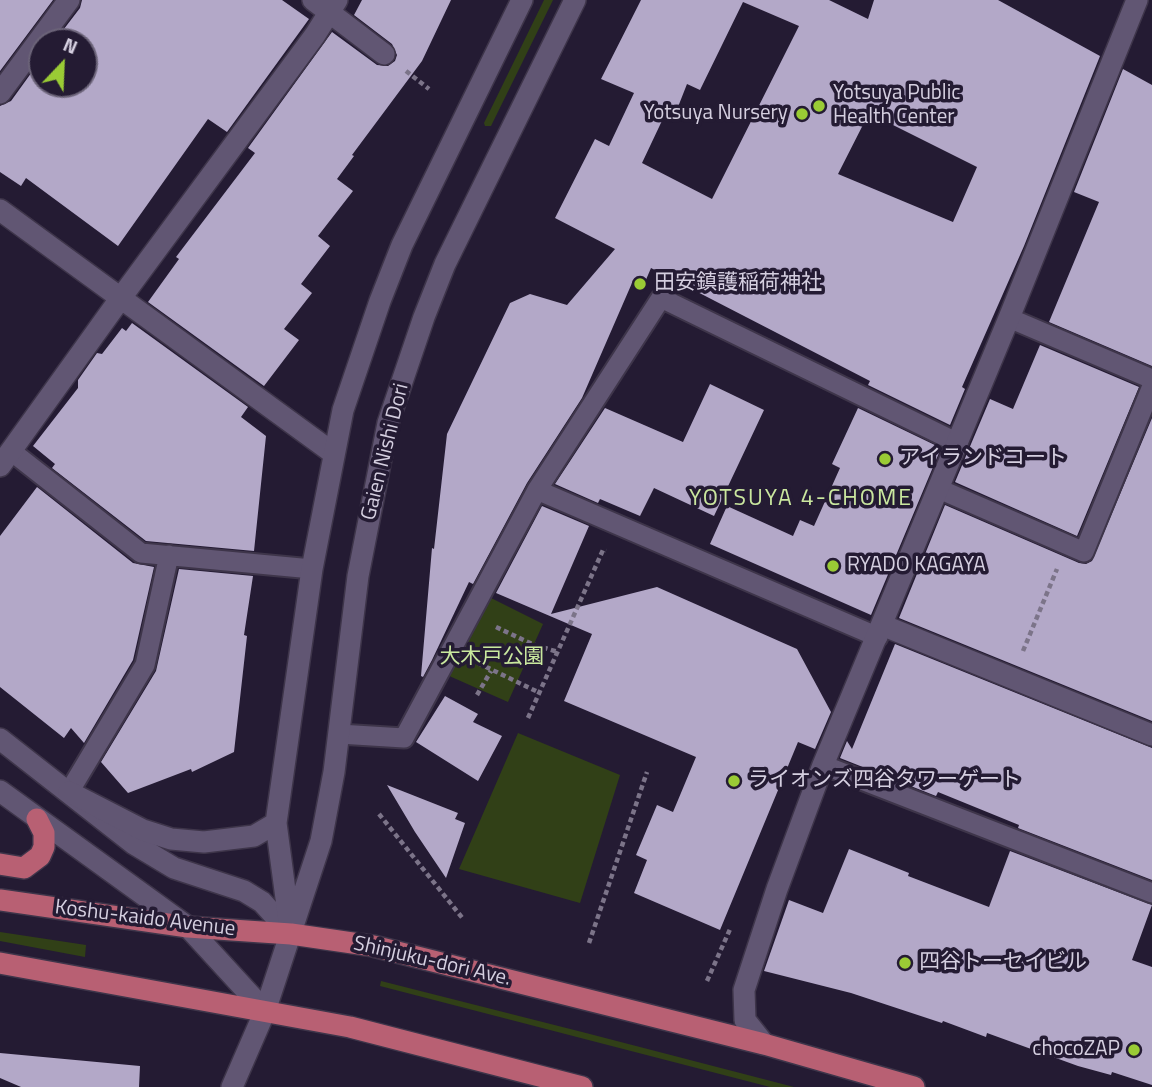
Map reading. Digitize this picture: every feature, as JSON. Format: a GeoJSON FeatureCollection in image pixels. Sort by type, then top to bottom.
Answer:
{"type":"FeatureCollection","features":[{"type":"Feature","properties":{"kind":"highway"},"geometry":{"type":"LineString","coordinates":[[0,864],[24,868],[40,856],[44,847],[44,833],[37,818]]}},
{"type":"Feature","properties":{"kind":"highway","name":"Koshu-kaido Avenue"},"geometry":{"type":"LineString","coordinates":[[0,900],[188,927],[291,934]]}},
{"type":"Feature","properties":{"kind":"highway","name":"Shinjuku-dori Ave."},"geometry":{"type":"LineString","coordinates":[[291,934],[373,946],[764,1044],[914,1087]]}},
{"type":"Feature","properties":{"kind":"highway"},"geometry":{"type":"LineString","coordinates":[[2,968],[350,1027],[582,1087]]}},
{"type":"Feature","properties":{"kind":"street"},"geometry":{"type":"LineString","coordinates":[[0,93],[69,0]]}},
{"type":"Feature","properties":{"kind":"street","name":"Gaien Nishi Dori"},"geometry":{"type":"LineString","coordinates":[[291,934],[276,823],[312,569],[343,410],[402,245],[522,0]]}},
{"type":"Feature","properties":{"kind":"street","name":"Gaien Nishi Dori"},"geometry":{"type":"LineString","coordinates":[[232,1087],[265,1011],[321,841],[339,734],[358,576],[388,423],[445,264],[575,0]]}},
{"type":"Feature","properties":{"kind":"street"},"geometry":{"type":"LineString","coordinates":[[764,1044],[745,1020],[744,990],[777,889],[823,765],[958,443],[1137,0]]}},
{"type":"Feature","properties":{"kind":"street"},"geometry":{"type":"LineString","coordinates":[[6,458],[315,35],[326,4],[384,54]]}},
{"type":"Feature","properties":{"kind":"street"},"geometry":{"type":"LineString","coordinates":[[0,210],[333,453]]}},
{"type":"Feature","properties":{"kind":"street"},"geometry":{"type":"LineString","coordinates":[[880,631],[1152,735]]}},
{"type":"Feature","properties":{"kind":"street"},"geometry":{"type":"LineString","coordinates":[[0,739],[134,844],[174,869],[244,891],[262,902],[291,934]]}},
{"type":"Feature","properties":{"kind":"street"},"geometry":{"type":"LineString","coordinates":[[0,791],[188,927],[265,1011]]}},
{"type":"Feature","properties":{"kind":"street"},"geometry":{"type":"LineString","coordinates":[[69,792],[143,830],[171,839],[204,842],[254,836],[276,823]]}},
{"type":"Feature","properties":{"kind":"lane"},"geometry":{"type":"LineString","coordinates":[[339,734],[404,738],[537,490],[661,298],[958,443]]}},
{"type":"Feature","properties":{"kind":"lane"},"geometry":{"type":"LineString","coordinates":[[1009,318],[1152,379]]}},
{"type":"Feature","properties":{"kind":"lane"},"geometry":{"type":"LineString","coordinates":[[939,489],[1084,552],[1152,386]]}},
{"type":"Feature","properties":{"kind":"lane"},"geometry":{"type":"LineString","coordinates":[[6,458],[141,553],[312,569]]}},
{"type":"Feature","properties":{"kind":"lane"},"geometry":{"type":"LineString","coordinates":[[537,490],[880,631]]}},
{"type":"Feature","properties":{"kind":"lane"},"geometry":{"type":"LineString","coordinates":[[69,792],[145,666],[169,555]]}},
{"type":"Feature","properties":{"kind":"lane"},"geometry":{"type":"LineString","coordinates":[[823,765],[1152,893]]}},
{"type":"Feature","properties":{"kind":"path"},"geometry":{"type":"LineString","coordinates":[[1011,679],[1066,545]]}},
{"type":"Feature","properties":{"kind":"path"},"geometry":{"type":"LineString","coordinates":[[528,718],[603,550],[616,555]]}},
{"type":"Feature","properties":{"kind":"path"},"geometry":{"type":"LineString","coordinates":[[478,599],[503,612],[496,627],[532,644],[558,652]]}},
{"type":"Feature","properties":{"kind":"path"},"geometry":{"type":"LineString","coordinates":[[484,652],[478,665],[540,693]]}},
{"type":"Feature","properties":{"kind":"path"},"geometry":{"type":"LineString","coordinates":[[477,695],[491,671]]}},
{"type":"Feature","properties":{"kind":"path"},"geometry":{"type":"LineString","coordinates":[[589,943],[648,772]]}},
{"type":"Feature","properties":{"kind":"path"},"geometry":{"type":"LineString","coordinates":[[379,814],[464,920]]}},
{"type":"Feature","properties":{"kind":"path"},"geometry":{"type":"LineString","coordinates":[[707,981],[734,919]]}},
{"type":"Feature","properties":{"kind":"green space"},"geometry":{"type":"Polygon","coordinates":[[[544,0],[553,0],[491,126],[485,126],[484,123],[544,0]]]}},
{"type":"Feature","properties":{"kind":"green space","name":"大木戸公園"},"geometry":{"type":"Polygon","coordinates":[[[489,597],[543,624],[508,702],[447,675],[489,597]]]}},
{"type":"Feature","properties":{"kind":"green space"},"geometry":{"type":"Polygon","coordinates":[[[518,733],[620,775],[580,903],[459,869],[518,733]]]}},
{"type":"Feature","properties":{"kind":"green space"},"geometry":{"type":"Polygon","coordinates":[[[0,932],[86,945],[85,957],[0,941],[0,932]]]}},
{"type":"Feature","properties":{"kind":"green space"},"geometry":{"type":"Polygon","coordinates":[[[381,981],[794,1087],[770,1087],[380,986],[381,981]]]}},
{"type":"Feature","properties":{"kind":"building"},"geometry":{"type":"Polygon","coordinates":[[[0,0],[53,0],[32,28],[28,28],[28,33],[0,71],[0,0]]]}},
{"type":"Feature","properties":{"kind":"building"},"geometry":{"type":"Polygon","coordinates":[[[82,0],[282,0],[309,19],[227,132],[208,119],[118,246],[26,178],[21,186],[0,172],[0,106],[11,101],[28,77],[28,98],[98,98],[98,28],[65,28],[80,8],[82,0]]]}},
{"type":"Feature","properties":{"kind":"building"},"geometry":{"type":"Polygon","coordinates":[[[362,0],[451,0],[422,61],[337,179],[353,191],[318,236],[330,246],[301,284],[312,293],[284,329],[299,340],[264,386],[148,302],[179,259],[176,257],[255,153],[248,148],[332,32],[377,65],[388,66],[395,61],[397,55],[392,44],[354,15],[362,0]]]}},
{"type":"Feature","properties":{"kind":"building"},"geometry":{"type":"Polygon","coordinates":[[[641,0],[829,0],[868,19],[874,0],[998,0],[1100,56],[1024,246],[962,387],[965,389],[950,425],[868,385],[870,381],[651,268],[642,289],[632,283],[582,398],[527,483],[473,584],[469,582],[423,677],[432,548],[434,549],[447,434],[510,303],[530,294],[567,305],[615,249],[555,218],[595,139],[609,146],[634,93],[601,79],[641,0]],[[743,2],[700,90],[687,84],[676,112],[668,108],[642,163],[712,199],[799,26],[743,2]],[[869,113],[838,174],[953,222],[977,167],[869,113]]]}},
{"type":"Feature","properties":{"kind":"building"},"geometry":{"type":"Polygon","coordinates":[[[1123,69],[1152,85],[1152,366],[1049,322],[1099,202],[1074,192],[1123,69]]]}},
{"type":"Feature","properties":{"kind":"building"},"geometry":{"type":"Polygon","coordinates":[[[132,323],[248,407],[241,417],[266,436],[254,551],[146,541],[52,468],[55,464],[33,446],[78,388],[78,380],[97,353],[102,354],[122,328],[126,331],[132,323]]]}},
{"type":"Feature","properties":{"kind":"building"},"geometry":{"type":"Polygon","coordinates":[[[1040,345],[1139,387],[1077,536],[955,482],[990,399],[1013,409],[1040,345]]]}},
{"type":"Feature","properties":{"kind":"building"},"geometry":{"type":"Polygon","coordinates":[[[710,384],[764,410],[714,516],[654,488],[640,516],[600,499],[598,503],[555,484],[605,408],[683,442],[710,384]]]}},
{"type":"Feature","properties":{"kind":"building"},"geometry":{"type":"Polygon","coordinates":[[[858,408],[941,448],[871,615],[710,544],[727,506],[793,536],[800,520],[814,526],[840,468],[832,464],[858,408]]]}},
{"type":"Feature","properties":{"kind":"building"},"geometry":{"type":"Polygon","coordinates":[[[1152,418],[1152,721],[899,618],[945,505],[1079,563],[1092,561],[1152,418]]]}},
{"type":"Feature","properties":{"kind":"building"},"geometry":{"type":"Polygon","coordinates":[[[37,487],[133,563],[154,567],[133,660],[84,743],[71,728],[64,738],[0,687],[0,536],[37,487]]]}},
{"type":"Feature","properties":{"kind":"building","name":"ライオンズ四谷タワーゲート"},"geometry":{"type":"Polygon","coordinates":[[[542,506],[589,526],[551,614],[657,587],[797,649],[831,712],[815,749],[798,742],[720,930],[634,893],[647,860],[636,855],[657,805],[673,812],[696,757],[564,701],[592,634],[496,593],[542,506]]]}},
{"type":"Feature","properties":{"kind":"building"},"geometry":{"type":"Polygon","coordinates":[[[179,569],[253,576],[244,635],[247,636],[234,752],[192,772],[191,769],[128,793],[101,762],[156,671],[179,569]]]}},
{"type":"Feature","properties":{"kind":"building"},"geometry":{"type":"Polygon","coordinates":[[[895,644],[1152,748],[1152,880],[1018,828],[1019,825],[938,792],[936,796],[840,758],[847,741],[852,749],[895,644]]]}},
{"type":"Feature","properties":{"kind":"building"},"geometry":{"type":"Polygon","coordinates":[[[445,696],[478,714],[473,722],[502,736],[478,781],[416,742],[445,696]]]}},
{"type":"Feature","properties":{"kind":"building"},"geometry":{"type":"Polygon","coordinates":[[[387,785],[458,813],[455,819],[465,823],[446,878],[415,832],[387,785]]]}},
{"type":"Feature","properties":{"kind":"building"},"geometry":{"type":"Polygon","coordinates":[[[849,849],[909,873],[908,876],[989,907],[1010,851],[1152,905],[1132,960],[1152,967],[1152,1085],[1112,1072],[1111,1075],[1078,1066],[987,1033],[986,1037],[851,993],[764,971],[789,900],[823,913],[849,849]]]}},
{"type":"Feature","properties":{"kind":"building"},"geometry":{"type":"Polygon","coordinates":[[[0,1053],[140,1066],[139,1087],[21,1087],[0,1078],[0,1053]]]}},
{"type":"Feature","properties":{"kind":"place","name":"Yotsuya Public Health Center"},"geometry":{"type":"Point","coordinates":[819,106]}},
{"type":"Feature","properties":{"kind":"place","name":"Yotsuya Nursery"},"geometry":{"type":"Point","coordinates":[802,114]}},
{"type":"Feature","properties":{"kind":"place","name":"田安鎮護稲荷神社"},"geometry":{"type":"Point","coordinates":[640,284]}},
{"type":"Feature","properties":{"kind":"place","name":"アイランドコート"},"geometry":{"type":"Point","coordinates":[885,459]}},
{"type":"Feature","properties":{"kind":"place","name":"RYADO KAGAYA"},"geometry":{"type":"Point","coordinates":[833,566]}},
{"type":"Feature","properties":{"kind":"place","name":"ライオンズ四谷タワーゲート"},"geometry":{"type":"Point","coordinates":[734,781]}},
{"type":"Feature","properties":{"kind":"place","name":"四谷トーセイビル"},"geometry":{"type":"Point","coordinates":[905,963]}},
{"type":"Feature","properties":{"kind":"place","name":"chocoZAP"},"geometry":{"type":"Point","coordinates":[1134,1050]}},
{"type":"Feature","properties":{"kind":"district","name":"YOTSUYA 4-CHOME"},"geometry":{"type":"Point","coordinates":[801,499]}}]}
